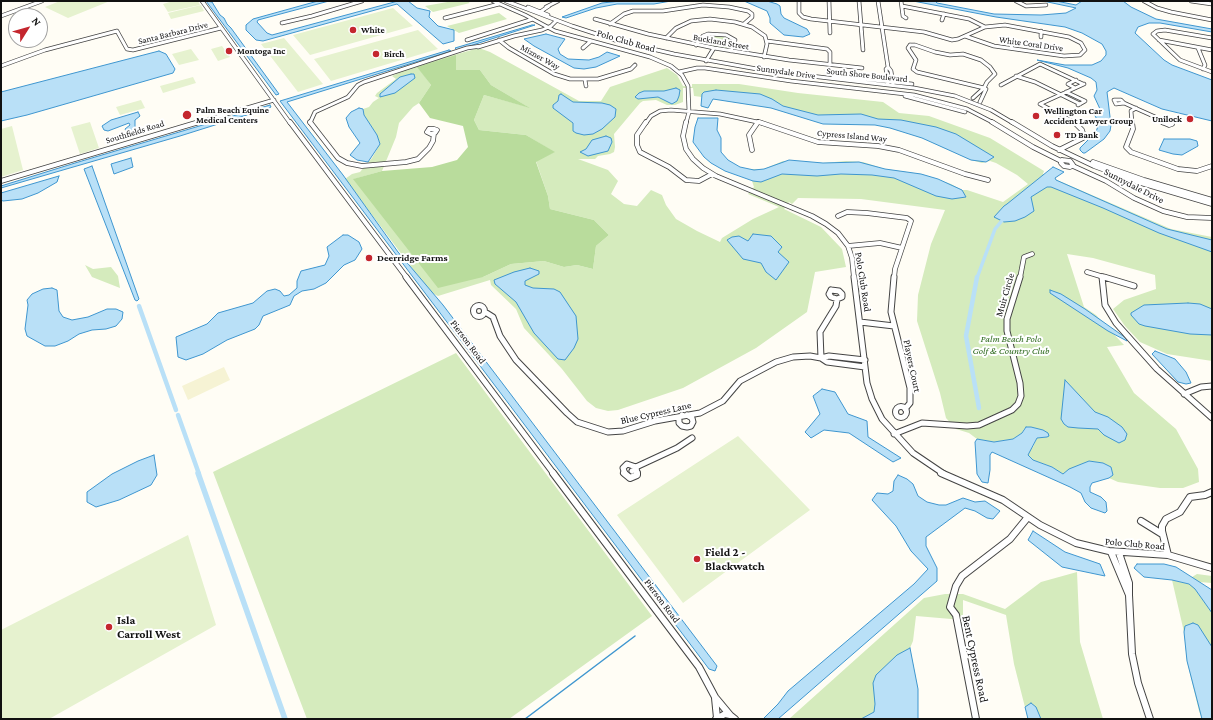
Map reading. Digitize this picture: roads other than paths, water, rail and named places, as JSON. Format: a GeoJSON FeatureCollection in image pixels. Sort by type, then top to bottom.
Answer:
{"type":"FeatureCollection","features":[{"type":"Feature","properties":{"kind":"street"},"geometry":{"type":"LineString","coordinates":[[1,15],[38,1]]}},
{"type":"Feature","properties":{"kind":"street"},"geometry":{"type":"LineString","coordinates":[[1,15],[42,1]]}},
{"type":"Feature","properties":{"kind":"street","name":"Pierson Road"},"geometry":{"type":"LineString","coordinates":[[202,1],[274,100],[699,667],[715,697],[732,717]]}},
{"type":"Feature","properties":{"kind":"street"},"geometry":{"type":"LineString","coordinates":[[282,23],[320,14],[362,1]]}},
{"type":"Feature","properties":{"kind":"street","name":"Polo Club Road"},"geometry":{"type":"LineString","coordinates":[[493,1],[533,19],[547,28],[656,59],[679,72],[688,86],[689,112],[683,133],[684,144],[693,159],[712,174],[819,220],[838,233],[848,246],[852,258],[865,367],[872,399],[882,419],[894,434],[913,453],[932,467],[962,483],[999,498],[1066,539],[1085,546],[1111,552],[1168,555],[1212,568]]}},
{"type":"Feature","properties":{"kind":"street","name":"South Shore Boulevard"},"geometry":{"type":"LineString","coordinates":[[506,1],[529,11],[540,12],[556,21],[630,44],[707,60],[792,75],[893,83],[973,100],[1094,166],[1135,181],[1212,204]]}},
{"type":"Feature","properties":{"kind":"street","name":"South Shore Boulevard"},"geometry":{"type":"LineString","coordinates":[[514,1],[560,19],[620,38],[707,60]]}},
{"type":"Feature","properties":{"kind":"street"},"geometry":{"type":"LineString","coordinates":[[540,12],[558,1]]}},
{"type":"Feature","properties":{"kind":"street","name":"White Coral Drive"},"geometry":{"type":"LineString","coordinates":[[800,1],[799,13],[802,16],[811,19],[924,32],[954,40],[985,26],[1005,25],[1062,35],[1076,40],[1084,47],[1085,52],[1077,56],[1068,56],[988,45],[965,36]]}},
{"type":"Feature","properties":{"kind":"street"},"geometry":{"type":"LineString","coordinates":[[830,1],[830,33]]}},
{"type":"Feature","properties":{"kind":"street"},"geometry":{"type":"LineString","coordinates":[[859,1],[863,50]]}},
{"type":"Feature","properties":{"kind":"street"},"geometry":{"type":"LineString","coordinates":[[878,1],[888,67],[891,71],[893,83]]}},
{"type":"Feature","properties":{"kind":"street"},"geometry":{"type":"LineString","coordinates":[[1016,1],[1026,6],[1046,5]]}},
{"type":"Feature","properties":{"kind":"street"},"geometry":{"type":"LineString","coordinates":[[1144,1],[1157,8],[1171,12],[1212,20]]}},
{"type":"Feature","properties":{"kind":"street"},"geometry":{"type":"LineString","coordinates":[[1191,1],[1212,4]]}},
{"type":"Feature","properties":{"kind":"street"},"geometry":{"type":"LineString","coordinates":[[901,2],[903,16],[906,18]]}},
{"type":"Feature","properties":{"kind":"street"},"geometry":{"type":"LineString","coordinates":[[445,18],[499,4]]}},
{"type":"Feature","properties":{"kind":"street"},"geometry":{"type":"LineString","coordinates":[[610,24],[627,13],[698,5],[729,7],[745,10],[751,13],[752,18],[744,24]]}},
{"type":"Feature","properties":{"kind":"street"},"geometry":{"type":"LineString","coordinates":[[902,6],[969,19],[985,26]]}},
{"type":"Feature","properties":{"kind":"street"},"geometry":{"type":"LineString","coordinates":[[647,11],[648,16]]}},
{"type":"Feature","properties":{"kind":"street"},"geometry":{"type":"LineString","coordinates":[[942,20],[944,14]]}},
{"type":"Feature","properties":{"kind":"street"},"geometry":{"type":"LineString","coordinates":[[467,40],[533,19]]}},
{"type":"Feature","properties":{"kind":"street","name":"Buckland Street"},"geometry":{"type":"LineString","coordinates":[[595,19],[666,38],[731,52],[862,68]]}},
{"type":"Feature","properties":{"kind":"street"},"geometry":{"type":"LineString","coordinates":[[666,38],[679,26],[694,20],[715,19],[744,24],[759,31],[767,41],[826,49],[830,52],[830,65]]}},
{"type":"Feature","properties":{"kind":"street"},"geometry":{"type":"LineString","coordinates":[[434,133],[430,148],[424,155],[413,160],[364,166],[344,162],[338,158],[310,123],[312,116],[317,111],[349,96],[362,83],[382,76],[395,74],[403,68],[453,53],[500,40],[533,33],[547,28],[556,21]]}},
{"type":"Feature","properties":{"kind":"street","name":"Santa Barbara Drive"},"geometry":{"type":"LineString","coordinates":[[1,66],[51,48],[117,31],[127,49],[133,50],[221,28]]}},
{"type":"Feature","properties":{"kind":"street"},"geometry":{"type":"LineString","coordinates":[[1212,38],[1163,30],[1154,33],[1158,40],[1182,61],[1212,72]]}},
{"type":"Feature","properties":{"kind":"street"},"geometry":{"type":"LineString","coordinates":[[1041,31],[1041,37]]}},
{"type":"Feature","properties":{"kind":"street"},"geometry":{"type":"LineString","coordinates":[[696,45],[703,36],[708,34],[726,35],[735,40],[731,52]]}},
{"type":"Feature","properties":{"kind":"street","name":"Mizner Way"},"geometry":{"type":"LineString","coordinates":[[500,40],[507,47],[558,76],[570,79],[585,80],[603,78],[631,69],[635,65]]}},
{"type":"Feature","properties":{"kind":"street"},"geometry":{"type":"LineString","coordinates":[[1009,40],[1012,48]]}},
{"type":"Feature","properties":{"kind":"street"},"geometry":{"type":"LineString","coordinates":[[1158,40],[1212,50]]}},
{"type":"Feature","properties":{"kind":"street"},"geometry":{"type":"LineString","coordinates":[[583,48],[591,41]]}},
{"type":"Feature","properties":{"kind":"street"},"geometry":{"type":"LineString","coordinates":[[764,57],[767,41]]}},
{"type":"Feature","properties":{"kind":"street"},"geometry":{"type":"LineString","coordinates":[[984,88],[915,71],[913,69],[916,60],[908,48],[911,45],[915,45],[933,52],[950,55],[963,54],[981,60],[990,67],[995,74],[986,82],[984,88],[986,89],[980,102],[973,100],[984,88]]}},
{"type":"Feature","properties":{"kind":"street"},"geometry":{"type":"LineString","coordinates":[[707,60],[714,48]]}},
{"type":"Feature","properties":{"kind":"street"},"geometry":{"type":"LineString","coordinates":[[1198,48],[1205,65],[1203,69]]}},
{"type":"Feature","properties":{"kind":"street"},"geometry":{"type":"LineString","coordinates":[[1002,85],[1040,64],[1084,84],[1040,104],[1081,127],[1084,136],[1078,140],[1078,143],[1063,150]]}},
{"type":"Feature","properties":{"kind":"street"},"geometry":{"type":"LineString","coordinates":[[887,83],[886,69],[888,67]]}},
{"type":"Feature","properties":{"kind":"street","name":"Sunnydale Drive"},"geometry":{"type":"LineString","coordinates":[[679,72],[697,68],[705,68],[791,81],[893,92],[954,110],[974,113],[1061,161],[1060,163],[1064,166],[1072,166],[1106,181],[1134,198],[1162,211],[1187,217],[1212,218]]}},
{"type":"Feature","properties":{"kind":"street"},"geometry":{"type":"LineString","coordinates":[[1016,76],[1035,82],[1079,104],[1085,101],[1066,92]]}},
{"type":"Feature","properties":{"kind":"street"},"geometry":{"type":"LineString","coordinates":[[585,80],[586,86]]}},
{"type":"Feature","properties":{"kind":"street"},"geometry":{"type":"LineString","coordinates":[[1075,88],[1068,84],[1076,80]]}},
{"type":"Feature","properties":{"kind":"street","name":"Southfields Road"},"geometry":{"type":"LineString","coordinates":[[1,181],[274,100]]}},
{"type":"Feature","properties":{"kind":"street","name":"South Shore Boulevard"},"geometry":{"type":"LineString","coordinates":[[980,102],[1063,150],[1084,159],[1137,178],[1212,200]]}},
{"type":"Feature","properties":{"kind":"street"},"geometry":{"type":"LineString","coordinates":[[1124,103],[1162,120]]}},
{"type":"Feature","properties":{"kind":"street"},"geometry":{"type":"LineString","coordinates":[[1136,108],[1131,111],[1133,129],[1132,136],[1126,147],[1131,152],[1178,169],[1197,171],[1212,166]]}},
{"type":"Feature","properties":{"kind":"street","name":"Cypress Island Way"},"geometry":{"type":"LineString","coordinates":[[712,174],[699,181],[688,181],[670,167],[644,156],[637,148],[637,135],[653,114],[664,110],[728,115],[758,122],[812,140],[878,146],[899,150],[965,174],[988,180]]}},
{"type":"Feature","properties":{"kind":"street"},"geometry":{"type":"LineString","coordinates":[[752,150],[749,135],[758,122]]}},
{"type":"Feature","properties":{"kind":"street","name":"Players Court"},"geometry":{"type":"LineString","coordinates":[[838,216],[847,212],[859,212],[907,218],[911,223],[895,269],[891,312],[910,388],[910,403],[905,409]]}},
{"type":"Feature","properties":{"kind":"street"},"geometry":{"type":"LineString","coordinates":[[848,246],[880,243],[902,248]]}},
{"type":"Feature","properties":{"kind":"street","name":"Muir Circle"},"geometry":{"type":"LineString","coordinates":[[894,434],[922,423],[967,426],[979,425],[1012,410],[1018,404],[1021,396],[1020,383],[1007,331],[1007,319],[1014,292],[1019,281],[1024,257],[1032,254]]}},
{"type":"Feature","properties":{"kind":"street"},"geometry":{"type":"LineString","coordinates":[[1087,272],[1134,286]]}},
{"type":"Feature","properties":{"kind":"street"},"geometry":{"type":"LineString","coordinates":[[1102,276],[1104,301],[1111,317],[1157,369],[1212,418]]}},
{"type":"Feature","properties":{"kind":"street"},"geometry":{"type":"LineString","coordinates":[[821,358],[820,332],[836,306],[837,299]]}},
{"type":"Feature","properties":{"kind":"street","name":"Blue Cypress Lane"},"geometry":{"type":"LineString","coordinates":[[486,312],[493,317],[500,336],[516,360],[577,422],[608,432],[623,431],[655,421],[700,413],[714,407],[724,400],[740,381],[776,362],[795,357],[810,356],[821,358],[827,362],[865,367]]}},
{"type":"Feature","properties":{"kind":"street"},"geometry":{"type":"LineString","coordinates":[[860,322],[894,326]]}},
{"type":"Feature","properties":{"kind":"street","name":"Blue Cypress Lane"},"geometry":{"type":"LineString","coordinates":[[821,358],[829,356],[865,360]]}},
{"type":"Feature","properties":{"kind":"street"},"geometry":{"type":"LineString","coordinates":[[1184,394],[1201,387],[1212,386]]}},
{"type":"Feature","properties":{"kind":"street"},"geometry":{"type":"LineString","coordinates":[[634,469],[677,448],[692,438]]}},
{"type":"Feature","properties":{"kind":"street"},"geometry":{"type":"LineString","coordinates":[[1168,555],[1162,534],[1162,526],[1166,519],[1180,512],[1190,498],[1212,492]]}},
{"type":"Feature","properties":{"kind":"street","name":"Bent Cypress Road"},"geometry":{"type":"LineString","coordinates":[[976,719],[956,615],[950,607],[956,586],[962,576],[1008,541],[1028,517]]}},
{"type":"Feature","properties":{"kind":"street"},"geometry":{"type":"LineString","coordinates":[[1141,521],[1162,534]]}},
{"type":"Feature","properties":{"kind":"street"},"geometry":{"type":"LineString","coordinates":[[1111,552],[1129,595]]}},
{"type":"Feature","properties":{"kind":"street"},"geometry":{"type":"LineString","coordinates":[[1119,553],[1129,583],[1132,654],[1138,683],[1150,719]]}},
{"type":"Feature","properties":{"kind":"street","name":"Pierson Road"},"geometry":{"type":"LineString","coordinates":[[715,697],[717,718]]}},
{"type":"Feature","properties":{"kind":"street"},"geometry":{"type":"LineString","coordinates":[[717,718],[721,715],[732,717]]}},
{"type":"Feature","properties":{"kind":"water"},"geometry":{"type":"Polygon","coordinates":[[[206,1],[212,2],[279,94],[276,95],[206,1]]]}},
{"type":"Feature","properties":{"kind":"water"},"geometry":{"type":"Polygon","coordinates":[[[318,1],[329,1],[258,20],[257,22],[267,33],[272,35],[398,1],[408,1],[417,8],[430,11],[429,17],[438,26],[454,30],[454,41],[443,44],[397,4],[263,41],[256,40],[246,30],[246,25],[253,19],[318,1]]]}},
{"type":"Feature","properties":{"kind":"water"},"geometry":{"type":"Polygon","coordinates":[[[621,1],[671,1],[654,4],[617,4],[596,8],[566,18],[562,17],[602,3],[621,1]]]}},
{"type":"Feature","properties":{"kind":"water"},"geometry":{"type":"Polygon","coordinates":[[[744,1],[767,1],[777,4],[780,6],[781,14],[784,18],[807,29],[810,34],[803,37],[784,35],[770,23],[770,18],[767,11],[744,1]]]}},
{"type":"Feature","properties":{"kind":"water"},"geometry":{"type":"Polygon","coordinates":[[[913,1],[935,1],[937,3],[994,14],[1041,15],[1066,13],[1076,8],[1043,1],[1056,1],[1076,5],[1082,1],[1123,1],[1131,7],[1156,19],[1212,29],[1212,32],[1160,23],[1149,23],[1138,27],[1135,33],[1164,60],[1172,65],[1212,80],[1212,121],[1162,109],[1114,88],[1107,92],[1111,125],[1110,131],[1104,139],[1083,153],[1080,148],[1096,132],[1099,123],[1094,114],[1100,109],[1094,96],[1097,90],[1096,82],[1091,78],[1068,68],[1037,60],[1065,65],[1092,65],[1101,61],[1106,55],[1106,51],[1102,44],[1082,33],[1065,27],[996,17],[913,1]]]}},
{"type":"Feature","properties":{"kind":"water"},"geometry":{"type":"Polygon","coordinates":[[[535,25],[457,50],[455,48],[535,25]]]}},
{"type":"Feature","properties":{"kind":"water"},"geometry":{"type":"Polygon","coordinates":[[[546,34],[565,39],[558,49],[560,54],[568,59],[589,60],[599,57],[607,52],[620,56],[596,67],[584,69],[574,68],[524,39],[546,34]]]}},
{"type":"Feature","properties":{"kind":"water"},"geometry":{"type":"Polygon","coordinates":[[[449,50],[451,51],[287,102],[343,175],[398,252],[443,305],[717,666],[715,671],[709,669],[280,101],[449,50]]]}},
{"type":"Feature","properties":{"kind":"water"},"geometry":{"type":"Polygon","coordinates":[[[159,51],[166,54],[175,69],[173,73],[27,115],[1,121],[1,92],[159,51]]]}},
{"type":"Feature","properties":{"kind":"water"},"geometry":{"type":"Polygon","coordinates":[[[414,74],[415,78],[395,93],[380,97],[380,94],[400,77],[414,74]]]}},
{"type":"Feature","properties":{"kind":"water"},"geometry":{"type":"Polygon","coordinates":[[[676,88],[680,90],[679,96],[677,101],[672,104],[658,97],[638,99],[635,97],[644,91],[664,91],[676,88]]]}},
{"type":"Feature","properties":{"kind":"water"},"geometry":{"type":"Polygon","coordinates":[[[716,90],[760,94],[783,106],[818,115],[861,114],[878,119],[901,120],[936,127],[956,134],[994,157],[986,162],[971,160],[922,138],[875,125],[823,124],[771,108],[713,99],[708,108],[701,106],[702,94],[704,92],[716,90]]]}},
{"type":"Feature","properties":{"kind":"water"},"geometry":{"type":"Polygon","coordinates":[[[561,94],[573,102],[602,103],[610,105],[616,109],[615,117],[602,129],[593,134],[584,135],[576,133],[573,131],[573,123],[553,108],[553,105],[558,101],[559,95],[561,94]]]}},
{"type":"Feature","properties":{"kind":"water"},"geometry":{"type":"Polygon","coordinates":[[[270,105],[271,107],[269,108],[180,136],[1,188],[1,186],[75,163],[270,105]]]}},
{"type":"Feature","properties":{"kind":"water"},"geometry":{"type":"Polygon","coordinates":[[[359,108],[363,109],[364,115],[377,135],[380,144],[368,162],[357,160],[350,155],[360,143],[349,127],[346,118],[351,112],[359,108]]]}},
{"type":"Feature","properties":{"kind":"water"},"geometry":{"type":"Polygon","coordinates":[[[138,112],[140,116],[135,120],[135,127],[131,131],[126,131],[125,129],[130,125],[129,123],[108,131],[104,130],[102,126],[111,120],[138,112]]]}},
{"type":"Feature","properties":{"kind":"water"},"geometry":{"type":"Polygon","coordinates":[[[698,118],[718,118],[717,130],[721,138],[721,152],[728,160],[740,167],[754,170],[764,169],[789,160],[823,163],[859,162],[885,169],[921,174],[938,179],[962,190],[966,197],[952,199],[936,196],[894,178],[872,175],[841,174],[817,176],[782,174],[761,182],[753,181],[725,171],[704,157],[693,142],[698,118]]]}},
{"type":"Feature","properties":{"kind":"water"},"geometry":{"type":"Polygon","coordinates":[[[606,136],[611,138],[612,142],[608,151],[588,156],[580,152],[586,149],[592,140],[606,136]]]}},
{"type":"Feature","properties":{"kind":"water"},"geometry":{"type":"Polygon","coordinates":[[[1164,139],[1190,139],[1197,141],[1198,146],[1182,155],[1173,154],[1159,150],[1164,139]]]}},
{"type":"Feature","properties":{"kind":"water"},"geometry":{"type":"Polygon","coordinates":[[[131,158],[133,167],[114,174],[111,164],[131,158]]]}},
{"type":"Feature","properties":{"kind":"water"},"geometry":{"type":"Polygon","coordinates":[[[92,166],[139,299],[137,301],[135,300],[84,169],[92,166]]]}},
{"type":"Feature","properties":{"kind":"water"},"geometry":{"type":"Polygon","coordinates":[[[1053,167],[1064,172],[1055,178],[1056,180],[1167,229],[1212,240],[1212,252],[1159,233],[1051,187],[1047,187],[1031,197],[1034,211],[1025,217],[1015,221],[1004,222],[994,217],[1004,206],[1053,167]]]}},
{"type":"Feature","properties":{"kind":"water"},"geometry":{"type":"Polygon","coordinates":[[[59,176],[57,182],[38,193],[22,199],[1,200],[1,193],[59,176]]]}},
{"type":"Feature","properties":{"kind":"water"},"geometry":{"type":"Polygon","coordinates":[[[753,234],[771,236],[782,247],[778,252],[789,262],[776,280],[766,272],[761,263],[743,259],[727,240],[732,237],[739,236],[748,241],[753,234]]]}},
{"type":"Feature","properties":{"kind":"water"},"geometry":{"type":"Polygon","coordinates":[[[343,235],[348,235],[359,242],[362,249],[355,260],[344,265],[326,283],[314,289],[302,291],[294,296],[290,305],[263,316],[259,325],[255,329],[227,340],[203,354],[186,360],[178,357],[176,337],[207,324],[218,313],[253,303],[267,291],[275,289],[280,291],[284,296],[289,295],[297,288],[297,281],[301,271],[325,265],[329,256],[327,247],[343,235]]]}},
{"type":"Feature","properties":{"kind":"water"},"geometry":{"type":"Polygon","coordinates":[[[530,268],[539,271],[539,274],[525,281],[525,285],[533,288],[554,289],[560,292],[576,316],[578,339],[574,348],[565,360],[558,359],[534,333],[516,302],[495,284],[494,280],[514,272],[530,268]]]}},
{"type":"Feature","properties":{"kind":"water"},"geometry":{"type":"Polygon","coordinates":[[[52,288],[57,290],[59,311],[63,317],[72,320],[88,317],[107,309],[116,309],[123,312],[122,319],[116,326],[79,334],[68,341],[55,346],[45,346],[27,336],[25,329],[28,305],[27,300],[32,294],[43,289],[52,288]]]}},
{"type":"Feature","properties":{"kind":"water"},"geometry":{"type":"Polygon","coordinates":[[[1050,290],[1061,294],[1085,309],[1126,338],[1127,341],[1108,331],[1050,293],[1050,290]]]}},
{"type":"Feature","properties":{"kind":"water"},"geometry":{"type":"Polygon","coordinates":[[[1188,303],[1200,304],[1212,309],[1212,335],[1190,334],[1145,326],[1139,324],[1131,315],[1131,313],[1144,305],[1188,303]]]}},
{"type":"Feature","properties":{"kind":"water"},"geometry":{"type":"Polygon","coordinates":[[[1155,351],[1175,359],[1186,372],[1191,383],[1186,384],[1178,382],[1152,354],[1155,351]]]}},
{"type":"Feature","properties":{"kind":"water"},"geometry":{"type":"Polygon","coordinates":[[[1065,380],[1095,412],[1108,417],[1122,427],[1127,434],[1125,440],[1119,443],[1104,435],[1098,429],[1068,427],[1064,424],[1061,419],[1065,380]]]}},
{"type":"Feature","properties":{"kind":"water"},"geometry":{"type":"Polygon","coordinates":[[[822,389],[835,392],[848,414],[867,421],[868,437],[901,458],[893,462],[849,433],[824,430],[811,438],[805,432],[820,414],[813,396],[822,389]]]}},
{"type":"Feature","properties":{"kind":"water"},"geometry":{"type":"Polygon","coordinates":[[[1026,427],[1043,430],[1048,433],[1049,436],[1037,438],[1028,455],[1033,460],[1052,467],[1063,474],[1069,469],[1089,461],[1103,463],[1111,467],[1113,475],[1109,478],[1092,483],[1090,487],[1090,492],[1101,497],[1106,502],[1107,511],[1105,513],[1091,508],[1085,502],[1081,493],[1070,487],[992,452],[990,455],[988,483],[982,482],[977,474],[975,442],[977,439],[994,442],[1013,439],[1022,433],[1026,427]]]}},
{"type":"Feature","properties":{"kind":"water"},"geometry":{"type":"Polygon","coordinates":[[[154,455],[157,475],[151,485],[119,500],[96,507],[87,502],[87,492],[112,474],[154,455]]]}},
{"type":"Feature","properties":{"kind":"water"},"geometry":{"type":"Polygon","coordinates":[[[898,475],[907,479],[913,484],[918,496],[927,502],[946,505],[963,498],[975,502],[985,501],[1000,511],[993,519],[987,518],[975,511],[965,508],[926,537],[926,546],[937,568],[937,581],[778,719],[763,719],[788,691],[914,584],[928,569],[911,551],[896,526],[872,500],[877,493],[888,494],[893,491],[894,481],[898,475]]]}},
{"type":"Feature","properties":{"kind":"water"},"geometry":{"type":"Polygon","coordinates":[[[1033,531],[1065,552],[1100,564],[1105,576],[1062,567],[1028,540],[1033,531]]]}},
{"type":"Feature","properties":{"kind":"water"},"geometry":{"type":"Polygon","coordinates":[[[1137,564],[1164,564],[1176,567],[1212,590],[1212,613],[1195,589],[1189,584],[1172,580],[1144,577],[1134,568],[1137,564]]]}},
{"type":"Feature","properties":{"kind":"water"},"geometry":{"type":"Polygon","coordinates":[[[1193,623],[1198,625],[1212,647],[1212,719],[1202,719],[1187,661],[1184,632],[1185,626],[1193,623]]]}},
{"type":"Feature","properties":{"kind":"water"},"geometry":{"type":"Polygon","coordinates":[[[910,648],[918,689],[918,719],[861,719],[874,712],[875,704],[873,683],[876,675],[897,655],[910,648]]]}},
{"type":"Feature","properties":{"kind":"water"},"geometry":{"type":"Polygon","coordinates":[[[1031,703],[1036,707],[1041,719],[1028,719],[1025,707],[1031,703]]]}},
{"type":"Feature","properties":{"kind":"waterway"},"geometry":{"type":"LineString","coordinates":[[977,278],[995,229],[1005,217]]}},
{"type":"Feature","properties":{"kind":"waterway"},"geometry":{"type":"LineString","coordinates":[[977,277],[966,336],[979,408]]}},
{"type":"Feature","properties":{"kind":"waterway"},"geometry":{"type":"LineString","coordinates":[[139,306],[176,410]]}},
{"type":"Feature","properties":{"kind":"waterway"},"geometry":{"type":"LineString","coordinates":[[178,415],[199,474]]}},
{"type":"Feature","properties":{"kind":"waterway"},"geometry":{"type":"LineString","coordinates":[[198,473],[285,719]]}},
{"type":"Feature","properties":{"kind":"waterway"},"geometry":{"type":"LineString","coordinates":[[525,719],[635,636]]}},
{"type":"Feature","properties":{"kind":"place","name":"White"},"geometry":{"type":"Point","coordinates":[353,30]}},
{"type":"Feature","properties":{"kind":"place","name":"Montoga Inc"},"geometry":{"type":"Point","coordinates":[229,51]}},
{"type":"Feature","properties":{"kind":"place","name":"Birch"},"geometry":{"type":"Point","coordinates":[376,54]}},
{"type":"Feature","properties":{"kind":"place","name":"Palm Beach Equine Medical Centers"},"geometry":{"type":"Point","coordinates":[187,115]}},
{"type":"Feature","properties":{"kind":"place","name":"Wellington Car Accident Lawyer Group"},"geometry":{"type":"Point","coordinates":[1036,116]}},
{"type":"Feature","properties":{"kind":"place","name":"Unilock"},"geometry":{"type":"Point","coordinates":[1190,119]}},
{"type":"Feature","properties":{"kind":"place","name":"TD Bank"},"geometry":{"type":"Point","coordinates":[1057,135]}},
{"type":"Feature","properties":{"kind":"place","name":"Deerridge Farms"},"geometry":{"type":"Point","coordinates":[369,258]}},
{"type":"Feature","properties":{"kind":"place","name":"Field 2 - Blackwatch"},"geometry":{"type":"Point","coordinates":[697,559]}},
{"type":"Feature","properties":{"kind":"place","name":"Isla Carroll West"},"geometry":{"type":"Point","coordinates":[109,627]}},
{"type":"Feature","properties":{"kind":"park label","name":"Palm Beach Polo Golf & Country Club"},"geometry":{"type":"Point","coordinates":[1011,344]}}]}
